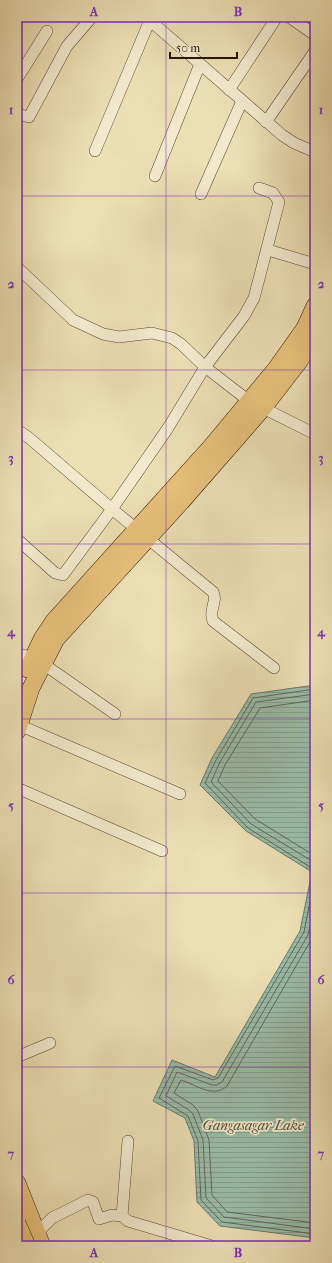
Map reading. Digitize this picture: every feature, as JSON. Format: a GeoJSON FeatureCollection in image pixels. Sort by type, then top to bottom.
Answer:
{"type":"FeatureCollection","features":[{"type":"Feature","properties":{"kind":"highway"},"geometry":{"type":"LineString","coordinates":[[256,405],[298,340],[308,323],[315,306]]}},
{"type":"Feature","properties":{"kind":"highway"},"geometry":{"type":"LineString","coordinates":[[17,697],[26,656],[42,639],[58,617],[142,534],[211,447],[256,405],[300,360],[315,333]]}},
{"type":"Feature","properties":{"kind":"highway"},"geometry":{"type":"LineString","coordinates":[[18,728],[26,656]]}},
{"type":"Feature","properties":{"kind":"highway"},"geometry":{"type":"LineString","coordinates":[[17,1183],[42,1246]]}},
{"type":"Feature","properties":{"kind":"highway"},"geometry":{"type":"LineString","coordinates":[[17,1223],[27,1246]]}},
{"type":"Feature","properties":{"kind":"street"},"geometry":{"type":"LineString","coordinates":[[17,114],[29,117],[67,46],[92,17]]}},
{"type":"Feature","properties":{"kind":"street"},"geometry":{"type":"LineString","coordinates":[[230,90],[277,17]]}},
{"type":"Feature","properties":{"kind":"street"},"geometry":{"type":"LineString","coordinates":[[289,17],[315,34]]}},
{"type":"Feature","properties":{"kind":"street"},"geometry":{"type":"LineString","coordinates":[[95,151],[148,19],[266,122],[294,143],[315,152]]}},
{"type":"Feature","properties":{"kind":"street"},"geometry":{"type":"LineString","coordinates":[[17,79],[47,30]]}},
{"type":"Feature","properties":{"kind":"street"},"geometry":{"type":"LineString","coordinates":[[266,122],[315,51]]}},
{"type":"Feature","properties":{"kind":"street"},"geometry":{"type":"LineString","coordinates":[[155,176],[200,64]]}},
{"type":"Feature","properties":{"kind":"street"},"geometry":{"type":"LineString","coordinates":[[201,194],[242,101]]}},
{"type":"Feature","properties":{"kind":"street"},"geometry":{"type":"LineString","coordinates":[[17,539],[55,573],[63,575],[112,509],[168,428],[205,368],[244,316],[254,298],[268,250],[279,202],[273,193],[259,188]]}},
{"type":"Feature","properties":{"kind":"street"},"geometry":{"type":"LineString","coordinates":[[268,250],[315,264]]}},
{"type":"Feature","properties":{"kind":"street"},"geometry":{"type":"LineString","coordinates":[[17,267],[73,320],[103,334],[119,336],[152,333],[162,334],[181,344],[205,368],[256,405],[315,434]]}},
{"type":"Feature","properties":{"kind":"street"},"geometry":{"type":"LineString","coordinates":[[17,430],[213,592],[215,596],[210,616],[212,621],[274,668]]}},
{"type":"Feature","properties":{"kind":"street"},"geometry":{"type":"LineString","coordinates":[[26,656],[115,714]]}},
{"type":"Feature","properties":{"kind":"street"},"geometry":{"type":"LineString","coordinates":[[18,728],[180,794]]}},
{"type":"Feature","properties":{"kind":"street"},"geometry":{"type":"LineString","coordinates":[[17,788],[162,851]]}},
{"type":"Feature","properties":{"kind":"street"},"geometry":{"type":"LineString","coordinates":[[17,1057],[50,1043]]}},
{"type":"Feature","properties":{"kind":"street"},"geometry":{"type":"LineString","coordinates":[[122,1216],[128,1141]]}},
{"type":"Feature","properties":{"kind":"street"},"geometry":{"type":"LineString","coordinates":[[17,1233],[43,1227],[52,1218],[88,1200],[93,1202],[99,1219],[112,1216],[122,1216],[128,1221],[212,1246]]}},
{"type":"Feature","properties":{"kind":"water","name":"Gangasagar Lake"},"geometry":{"type":"Polygon","coordinates":[[[315,685],[315,1238],[220,1226],[197,1202],[194,1141],[185,1118],[153,1101],[172,1060],[215,1077],[300,931],[312,872],[246,831],[200,785],[212,758],[251,694],[315,685]]]}}]}
